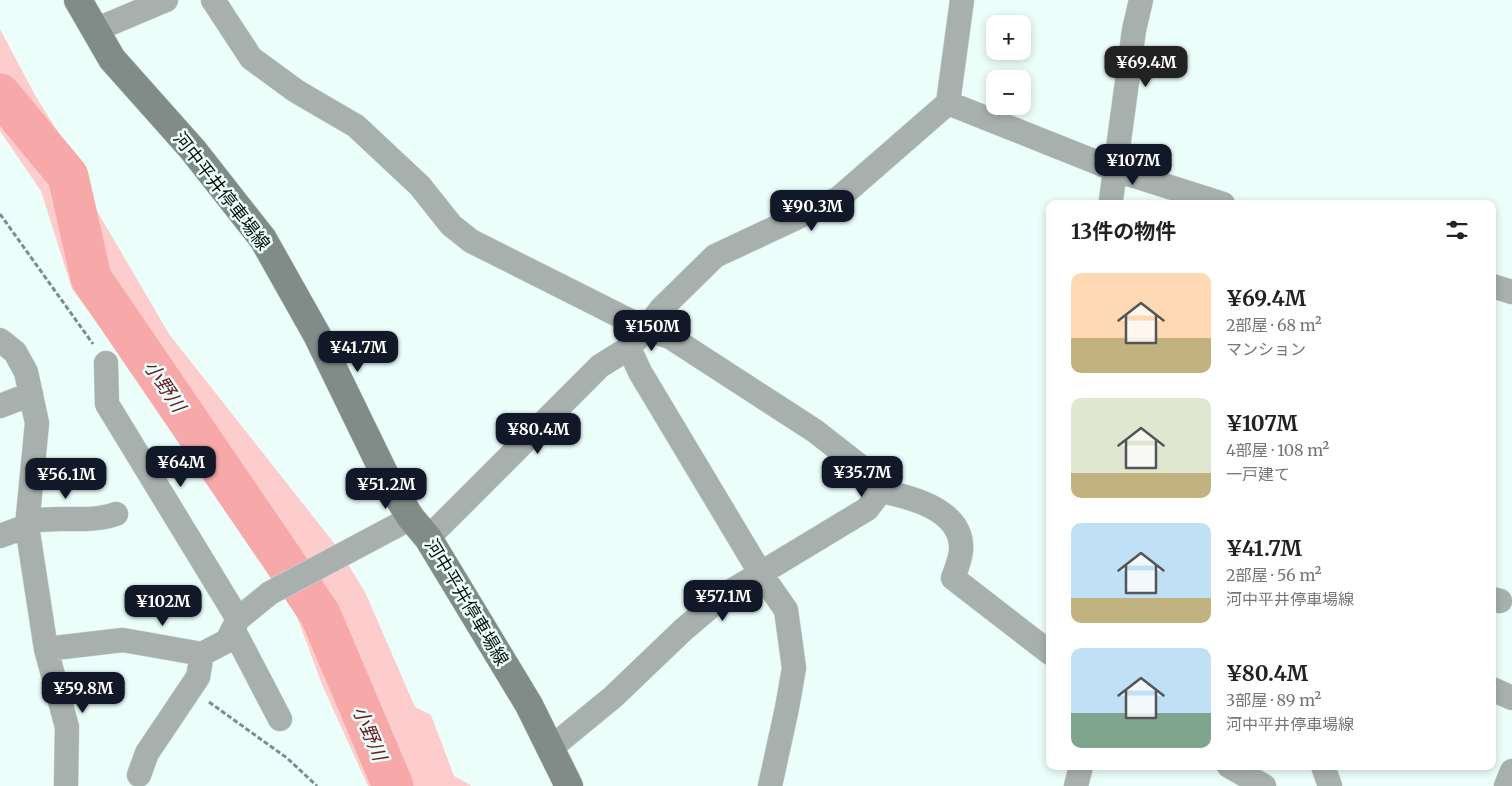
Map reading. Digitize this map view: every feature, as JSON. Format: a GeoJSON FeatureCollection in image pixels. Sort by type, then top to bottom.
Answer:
{"type":"FeatureCollection","features":[{"type":"Feature","properties":{"kind":"main road","name":"河中平井停車場線"},"geometry":{"type":"LineString","coordinates":[[78,0],[112,59],[193,150],[263,239],[317,335],[388,483],[411,518],[428,538],[529,705],[552,747],[569,786]]}},
{"type":"Feature","properties":{"kind":"street"},"geometry":{"type":"LineString","coordinates":[[94,30],[166,0]]}},
{"type":"Feature","properties":{"kind":"street"},"geometry":{"type":"LineString","coordinates":[[213,0],[251,58],[296,91],[356,126],[420,186],[451,225],[471,240],[646,329],[670,337],[815,430],[870,474],[881,490],[908,496],[936,507],[956,529],[961,551],[953,578],[1046,650]]}},
{"type":"Feature","properties":{"kind":"street"},"geometry":{"type":"LineString","coordinates":[[428,538],[600,366],[629,348],[661,309],[715,256],[839,198],[948,103],[962,0]]}},
{"type":"Feature","properties":{"kind":"street"},"geometry":{"type":"LineString","coordinates":[[1111,200],[1134,30],[1141,0]]}},
{"type":"Feature","properties":{"kind":"street"},"geometry":{"type":"LineString","coordinates":[[948,103],[1116,170],[1210,200]]}},
{"type":"Feature","properties":{"kind":"street"},"geometry":{"type":"LineString","coordinates":[[1496,287],[1512,292]]}},
{"type":"Feature","properties":{"kind":"street"},"geometry":{"type":"LineString","coordinates":[[0,340],[15,352],[26,372],[37,422],[27,524],[46,648],[67,727],[66,786]]}},
{"type":"Feature","properties":{"kind":"street"},"geometry":{"type":"LineString","coordinates":[[629,348],[640,372],[760,574],[786,610],[794,668],[788,708],[770,786]]}},
{"type":"Feature","properties":{"kind":"street"},"geometry":{"type":"LineString","coordinates":[[106,363],[107,404],[236,625],[280,719]]}},
{"type":"Feature","properties":{"kind":"street"},"geometry":{"type":"LineString","coordinates":[[0,406],[31,394]]}},
{"type":"Feature","properties":{"kind":"street"},"geometry":{"type":"LineString","coordinates":[[552,747],[613,697],[683,630],[723,596],[866,509],[881,490]]}},
{"type":"Feature","properties":{"kind":"street"},"geometry":{"type":"LineString","coordinates":[[0,536],[42,519],[92,520],[116,514]]}},
{"type":"Feature","properties":{"kind":"street"},"geometry":{"type":"LineString","coordinates":[[46,648],[123,640],[202,654],[227,641],[236,625],[270,593],[411,518]]}},
{"type":"Feature","properties":{"kind":"street"},"geometry":{"type":"LineString","coordinates":[[139,775],[147,753],[198,677],[202,654]]}},
{"type":"Feature","properties":{"kind":"street"},"geometry":{"type":"LineString","coordinates":[[1496,691],[1512,698]]}},
{"type":"Feature","properties":{"kind":"street"},"geometry":{"type":"LineString","coordinates":[[1076,786],[1080,770]]}},
{"type":"Feature","properties":{"kind":"street"},"geometry":{"type":"LineString","coordinates":[[1236,770],[1264,786]]}},
{"type":"Feature","properties":{"kind":"street"},"geometry":{"type":"LineString","coordinates":[[1324,770],[1330,786]]}},
{"type":"Feature","properties":{"kind":"street"},"geometry":{"type":"LineString","coordinates":[[1506,786],[1512,771]]}},
{"type":"Feature","properties":{"kind":"path"},"geometry":{"type":"LineString","coordinates":[[0,214],[106,363]]}},
{"type":"Feature","properties":{"kind":"path"},"geometry":{"type":"LineString","coordinates":[[191,688],[288,758],[317,786]]}},
{"type":"Feature","properties":{"kind":"shaded area"},"geometry":{"type":"Polygon","coordinates":[[[0,29],[36,97],[63,140],[93,204],[169,334],[338,548],[365,592],[415,707],[431,715],[454,776],[472,786],[368,786],[323,687],[281,574],[72,289],[41,191],[0,131],[0,29]]]}},
{"type":"Feature","properties":{"kind":"waterway","name":"小野川"},"geometry":{"type":"LineString","coordinates":[[0,94],[68,176],[91,278],[320,614],[393,786]]}}]}
